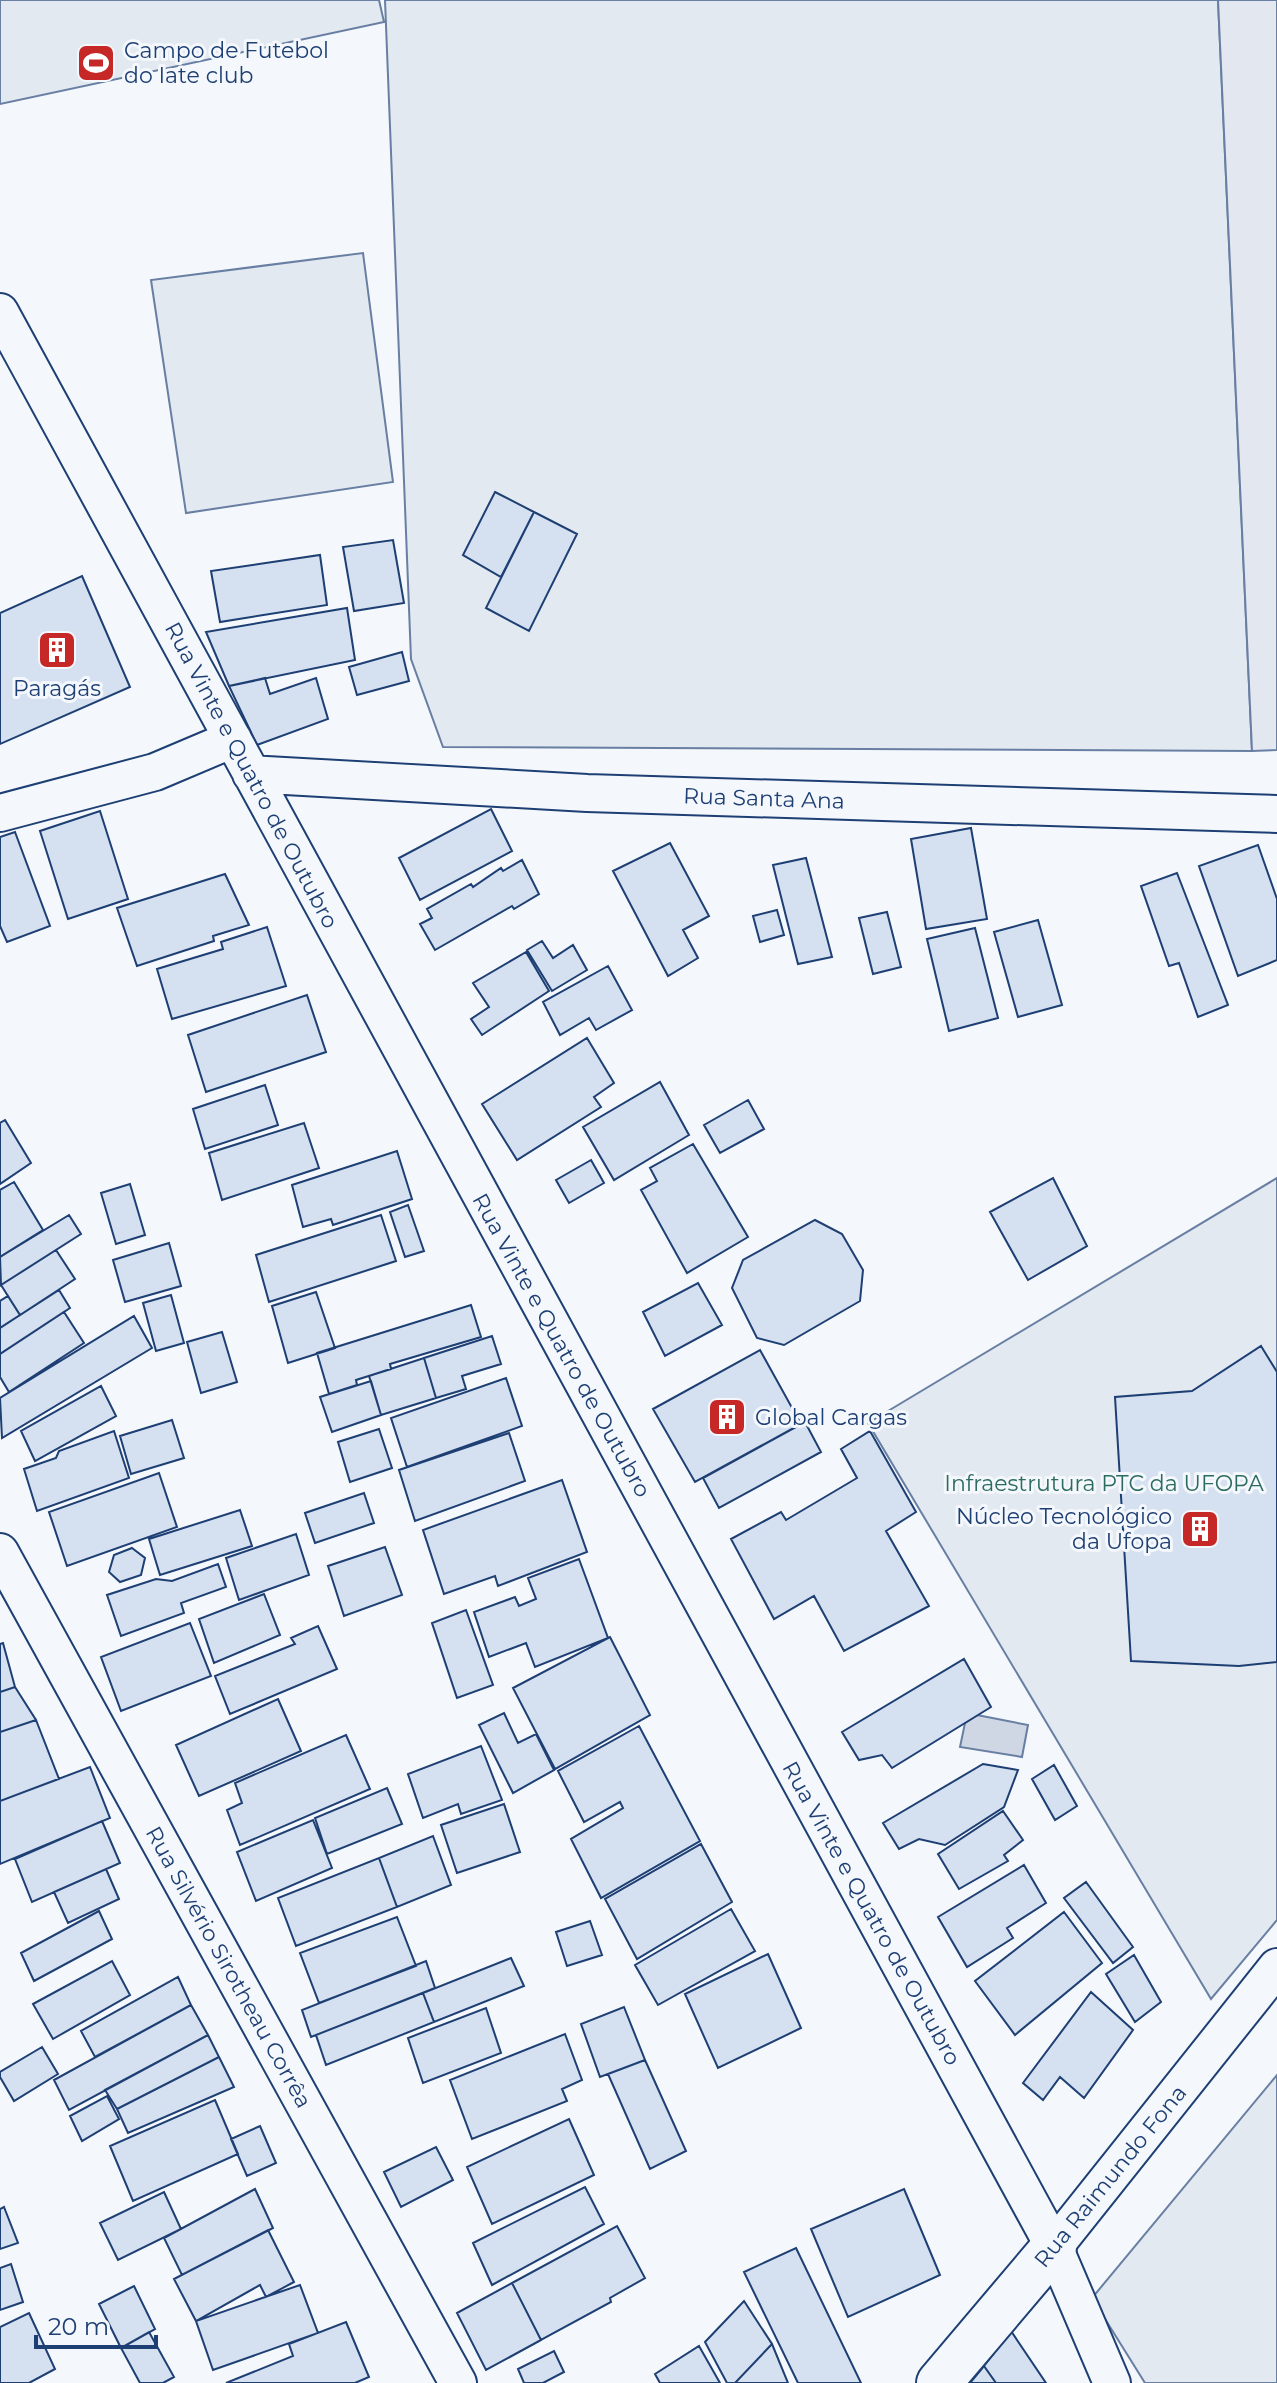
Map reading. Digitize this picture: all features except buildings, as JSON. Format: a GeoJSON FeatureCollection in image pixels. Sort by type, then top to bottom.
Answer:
{"type":"FeatureCollection","features":[{"type":"Feature","properties":{"kind":"street","name":"Rua Vinte e Quatro de Outubro"},"geometry":{"type":"LineString","coordinates":[[0,312],[1054,2247],[1112,2383]]}},
{"type":"Feature","properties":{"kind":"street"},"geometry":{"type":"LineString","coordinates":[[0,813],[155,772],[233,739]]}},
{"type":"Feature","properties":{"kind":"street","name":"Rua Santa Ana"},"geometry":{"type":"LineString","coordinates":[[251,774],[587,793],[1277,814]]}},
{"type":"Feature","properties":{"kind":"street","name":"Rua Silvério Sirotheau Corrêa"},"geometry":{"type":"LineString","coordinates":[[0,1552],[458,2383]]}},
{"type":"Feature","properties":{"kind":"street","name":"Rua Raimundo Fona"},"geometry":{"type":"LineString","coordinates":[[939,2383],[1054,2247],[1277,1967]]}},
{"type":"Feature","properties":{"kind":"green space","name":"Campo de Futebol do Iate club"},"geometry":{"type":"Polygon","coordinates":[[[0,0],[379,0],[384,22],[0,104],[0,0]]]}},
{"type":"Feature","properties":{"kind":"green space"},"geometry":{"type":"Polygon","coordinates":[[[385,0],[1218,0],[1252,751],[443,747],[411,659],[385,0]]]}},
{"type":"Feature","properties":{"kind":"green space"},"geometry":{"type":"Polygon","coordinates":[[[363,253],[393,482],[186,513],[151,280],[363,253]]]}},
{"type":"Feature","properties":{"kind":"green space","name":"Infraestrutura PTC da UFOPA"},"geometry":{"type":"Polygon","coordinates":[[[1277,1178],[1277,1920],[1211,1999],[868,1423],[1277,1178]]]}},
{"type":"Feature","properties":{"kind":"green space"},"geometry":{"type":"Polygon","coordinates":[[[1277,2075],[1277,2383],[1145,2383],[1092,2298],[1277,2075]]]}},
{"type":"Feature","properties":{"kind":"shaded area"},"geometry":{"type":"Polygon","coordinates":[[[1218,0],[1277,0],[1277,750],[1252,751],[1218,0]]]}},
{"type":"Feature","properties":{"kind":"shaded area"},"geometry":{"type":"Polygon","coordinates":[[[977,1715],[1028,1725],[1022,1757],[960,1747],[965,1723],[977,1715]]]}},
{"type":"Feature","properties":{"kind":"place","name":"Campo de Futebol do Iate club"},"geometry":{"type":"Point","coordinates":[96,63]}},
{"type":"Feature","properties":{"kind":"place","name":"Paragás"},"geometry":{"type":"Point","coordinates":[57,650]}},
{"type":"Feature","properties":{"kind":"place","name":"Global Cargas"},"geometry":{"type":"Point","coordinates":[727,1417]}},
{"type":"Feature","properties":{"kind":"place","name":"Núcleo Tecnológico da Ufopa"},"geometry":{"type":"Point","coordinates":[1200,1529]}}]}
